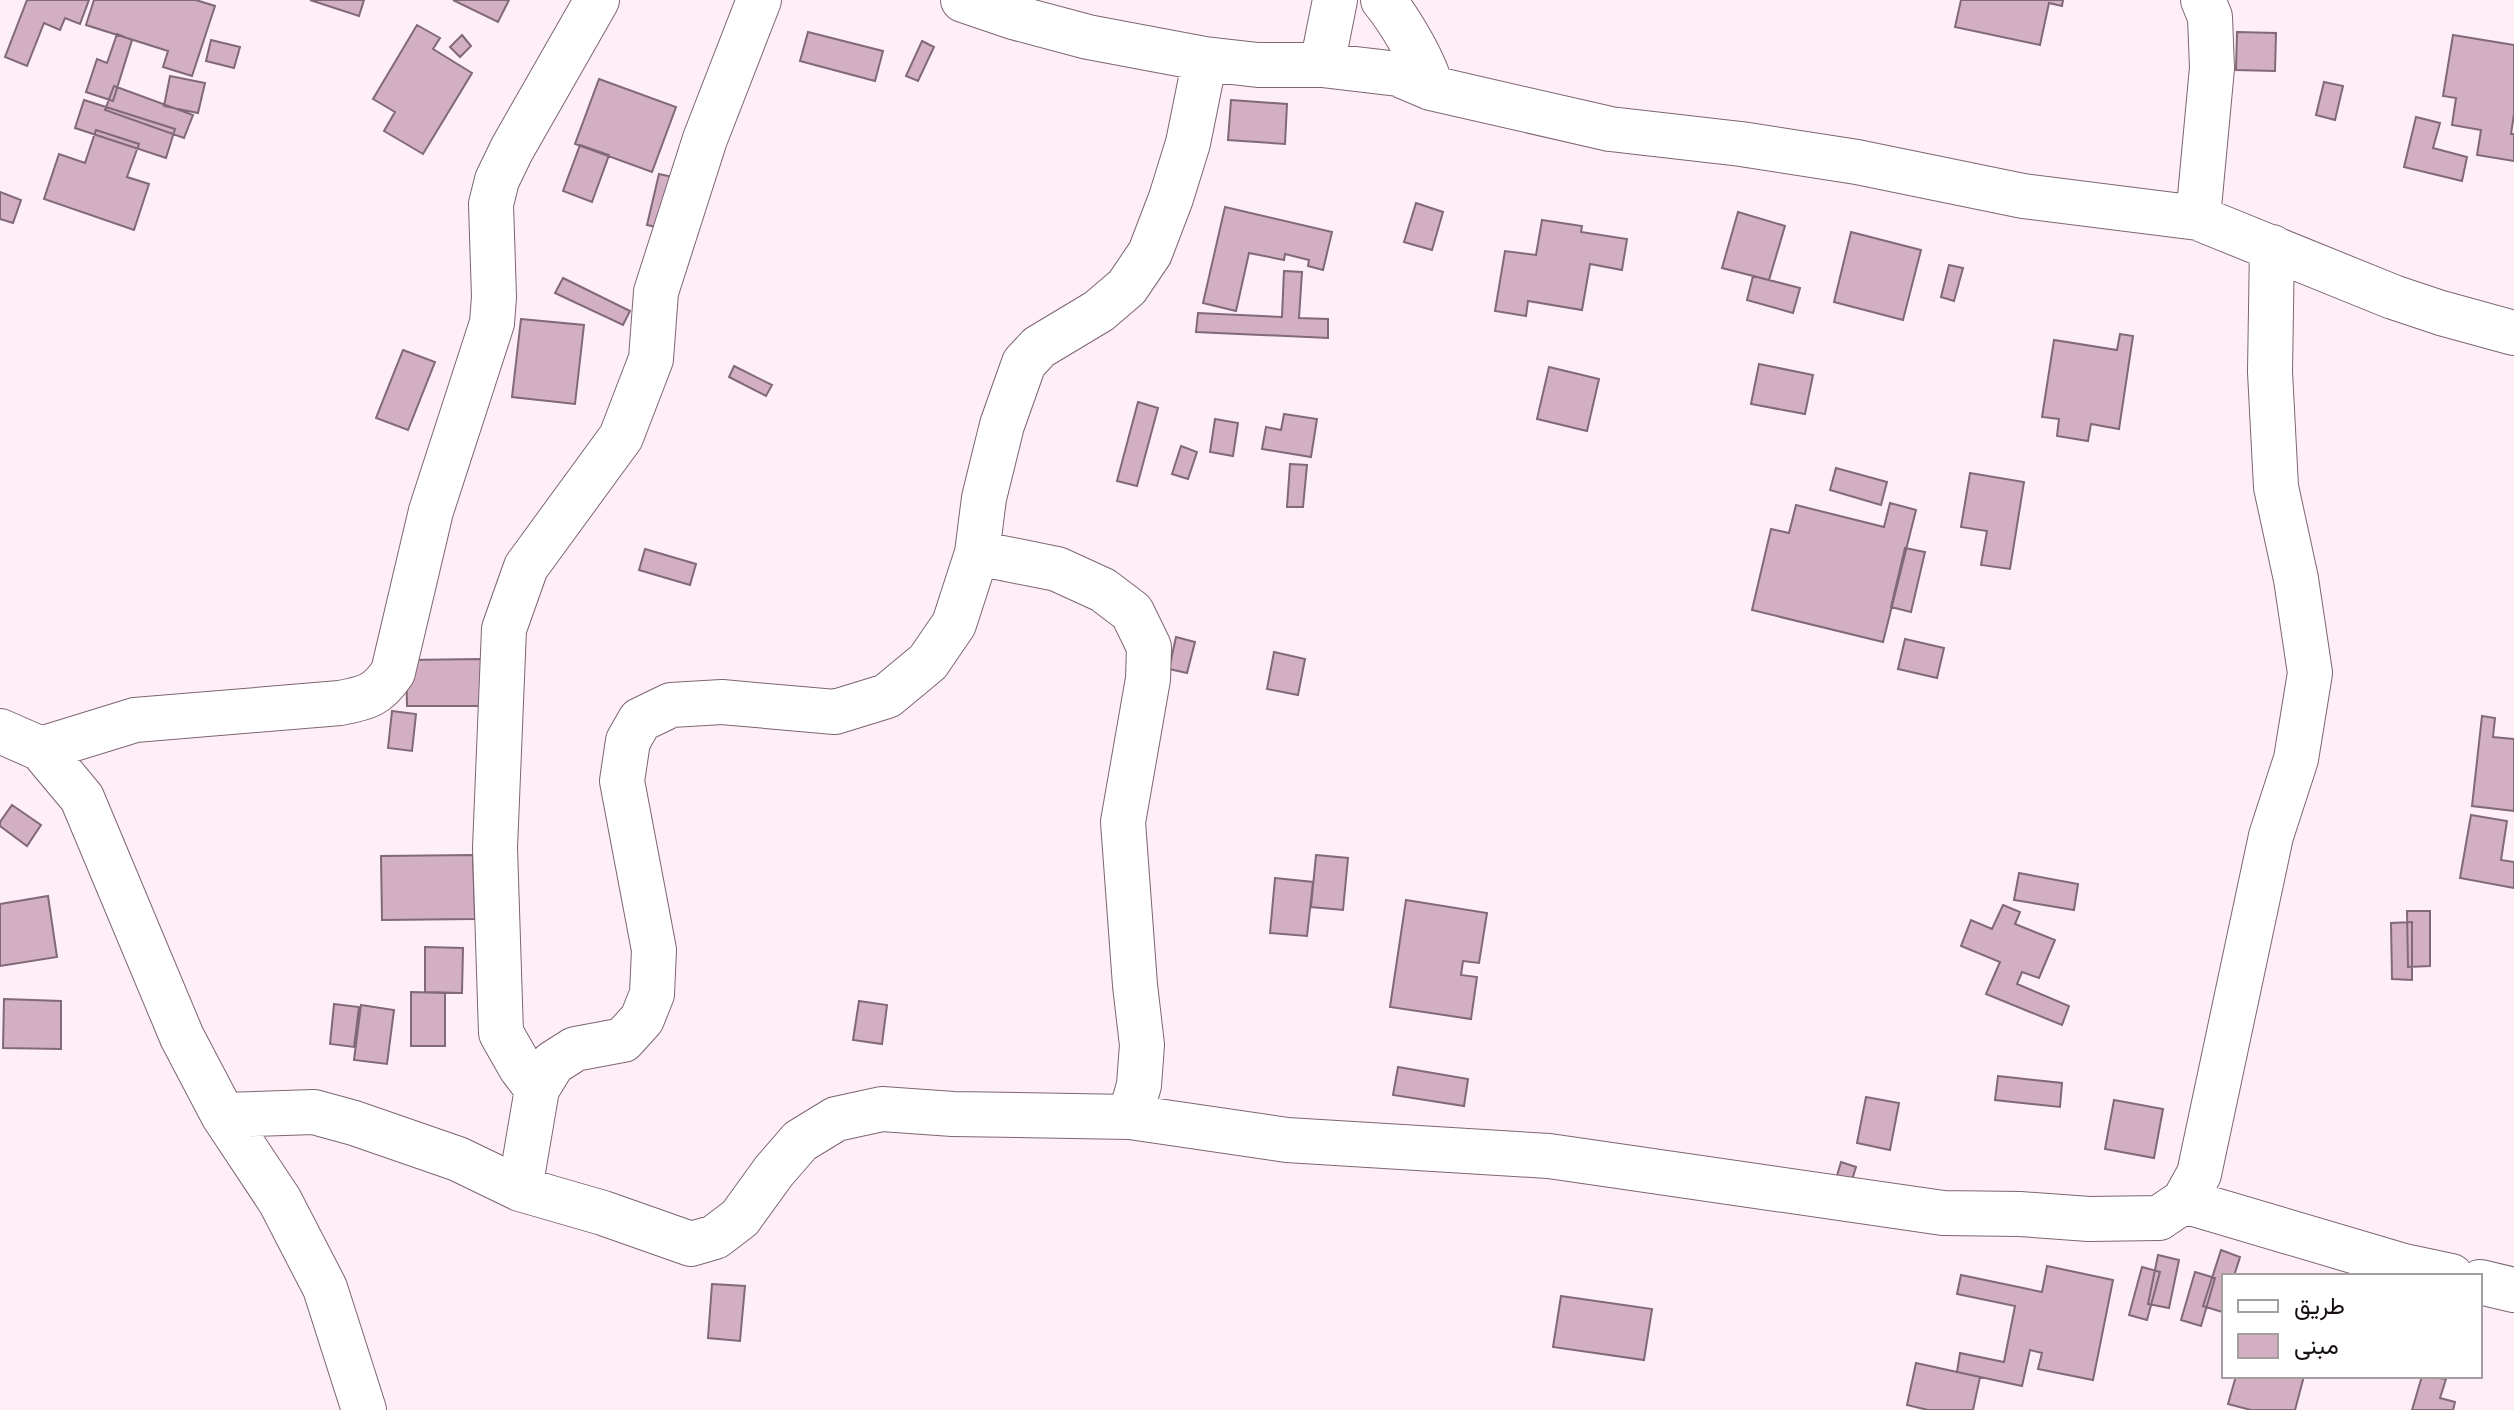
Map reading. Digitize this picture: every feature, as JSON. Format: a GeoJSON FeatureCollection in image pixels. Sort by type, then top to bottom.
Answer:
{"type":"FeatureCollection","features":[{"type":"Feature","properties":{"kind":"street"},"geometry":{"type":"LineString","coordinates":[[41,749],[135,720],[340,703],[360,700],[382,689],[393,672],[431,511],[492,323],[491,204],[497,180],[597,0]]}},
{"type":"Feature","properties":{"kind":"street"},"geometry":{"type":"LineString","coordinates":[[537,1089],[501,1033],[495,848],[504,629],[526,567],[621,437],[651,359],[656,292],[705,139],[759,0]]}},
{"type":"Feature","properties":{"kind":"street"},"geometry":{"type":"LineString","coordinates":[[963,0],[1088,37],[1205,59],[1258,65],[1322,65],[1398,74],[1431,88],[1610,129],[1741,144],[1857,162],[2023,196],[2198,218],[2393,297],[2514,333]]}},
{"type":"Feature","properties":{"kind":"street"},"geometry":{"type":"LineString","coordinates":[[1322,65],[1335,0]]}},
{"type":"Feature","properties":{"kind":"street"},"geometry":{"type":"LineString","coordinates":[[1383,0],[1413,47],[1431,88]]}},
{"type":"Feature","properties":{"kind":"street"},"geometry":{"type":"LineString","coordinates":[[2198,218],[2212,68],[2210,17],[2203,0]]}},
{"type":"Feature","properties":{"kind":"street"},"geometry":{"type":"LineString","coordinates":[[520,1189],[537,1089],[553,1063],[575,1049],[623,1040],[642,1019],[652,994],[654,950],[622,781],[628,741],[640,720],[671,705],[722,702],[835,712],[887,696],[928,662],[954,624],[977,553],[984,498],[1002,425],[1024,363],[1039,347],[1099,311],[1127,287],[1150,253],[1188,143],[1205,59]]}},
{"type":"Feature","properties":{"kind":"street"},"geometry":{"type":"LineString","coordinates":[[223,1115],[314,1112],[458,1159],[520,1189],[603,1213],[691,1244],[715,1237],[740,1218],[800,1141],[836,1119],[882,1109],[953,1114],[1130,1117],[1287,1140],[1549,1156],[1943,1213],[2089,1219],[2159,1218],[2184,1201],[2199,1174],[2271,836],[2296,759],[2310,673],[2296,579],[2276,487],[2270,372],[2272,247]]}},
{"type":"Feature","properties":{"kind":"street"},"geometry":{"type":"LineString","coordinates":[[977,553],[1057,569],[1103,590],[1132,612],[1149,647],[1148,679],[1123,822],[1142,1045],[1139,1085],[1130,1117]]}},
{"type":"Feature","properties":{"kind":"street"},"geometry":{"type":"LineString","coordinates":[[0,731],[41,749],[82,798],[182,1037],[223,1115],[280,1201],[325,1288],[364,1410]]}},
{"type":"Feature","properties":{"kind":"street"},"geometry":{"type":"LineString","coordinates":[[2184,1201],[2404,1266],[2442,1274]]}},
{"type":"Feature","properties":{"kind":"street"},"geometry":{"type":"LineString","coordinates":[[2482,1282],[2514,1290]]}},
{"type":"Feature","properties":{"kind":"building"},"geometry":{"type":"Polygon","coordinates":[[[27,0],[89,0],[80,24],[65,18],[60,30],[44,23],[27,66],[5,57],[27,0]]]}},
{"type":"Feature","properties":{"kind":"building"},"geometry":{"type":"Polygon","coordinates":[[[94,0],[196,0],[215,6],[192,76],[163,67],[168,51],[86,25],[94,0]]]}},
{"type":"Feature","properties":{"kind":"building"},"geometry":{"type":"Polygon","coordinates":[[[310,0],[364,0],[359,16],[310,0]]]}},
{"type":"Feature","properties":{"kind":"building"},"geometry":{"type":"Polygon","coordinates":[[[453,0],[509,0],[498,22],[453,0]]]}},
{"type":"Feature","properties":{"kind":"building"},"geometry":{"type":"Polygon","coordinates":[[[1961,0],[2063,0],[2062,6],[2049,3],[2040,45],[1955,27],[1961,0]]]}},
{"type":"Feature","properties":{"kind":"building"},"geometry":{"type":"Polygon","coordinates":[[[417,25],[440,38],[433,49],[472,73],[423,154],[384,131],[395,112],[373,99],[417,25]]]}},
{"type":"Feature","properties":{"kind":"building"},"geometry":{"type":"Polygon","coordinates":[[[808,32],[883,51],[875,81],[800,61],[808,32]]]}},
{"type":"Feature","properties":{"kind":"building"},"geometry":{"type":"Polygon","coordinates":[[[2237,32],[2276,33],[2275,71],[2236,70],[2237,32]]]}},
{"type":"Feature","properties":{"kind":"building"},"geometry":{"type":"Polygon","coordinates":[[[117,34],[132,40],[113,101],[86,92],[97,59],[107,63],[117,34]]]}},
{"type":"Feature","properties":{"kind":"building"},"geometry":{"type":"Polygon","coordinates":[[[462,35],[471,46],[460,57],[450,47],[462,35]]]}},
{"type":"Feature","properties":{"kind":"building"},"geometry":{"type":"Polygon","coordinates":[[[2453,35],[2514,45],[2511,134],[2514,134],[2514,161],[2477,155],[2481,130],[2452,125],[2456,98],[2443,96],[2453,35]]]}},
{"type":"Feature","properties":{"kind":"building"},"geometry":{"type":"Polygon","coordinates":[[[211,40],[240,47],[234,68],[206,61],[211,40]]]}},
{"type":"Feature","properties":{"kind":"building"},"geometry":{"type":"Polygon","coordinates":[[[922,41],[934,47],[918,81],[906,76],[922,41]]]}},
{"type":"Feature","properties":{"kind":"building"},"geometry":{"type":"Polygon","coordinates":[[[170,76],[205,83],[198,113],[164,106],[170,76]]]}},
{"type":"Feature","properties":{"kind":"building"},"geometry":{"type":"Polygon","coordinates":[[[599,79],[676,107],[652,172],[575,144],[599,79]]]}},
{"type":"Feature","properties":{"kind":"building"},"geometry":{"type":"Polygon","coordinates":[[[2324,82],[2343,86],[2335,120],[2316,115],[2324,82]]]}},
{"type":"Feature","properties":{"kind":"building"},"geometry":{"type":"Polygon","coordinates":[[[114,86],[193,115],[184,138],[105,110],[114,86]]]}},
{"type":"Feature","properties":{"kind":"building"},"geometry":{"type":"Polygon","coordinates":[[[84,100],[175,129],[166,158],[75,128],[84,100]]]}},
{"type":"Feature","properties":{"kind":"building"},"geometry":{"type":"Polygon","coordinates":[[[1231,100],[1287,104],[1285,144],[1228,140],[1231,100]]]}},
{"type":"Feature","properties":{"kind":"building"},"geometry":{"type":"Polygon","coordinates":[[[2416,117],[2440,123],[2433,148],[2467,157],[2462,181],[2404,167],[2416,117]]]}},
{"type":"Feature","properties":{"kind":"building"},"geometry":{"type":"Polygon","coordinates":[[[96,130],[139,144],[127,177],[149,184],[134,230],[44,199],[59,154],[85,163],[96,130]]]}},
{"type":"Feature","properties":{"kind":"building"},"geometry":{"type":"Polygon","coordinates":[[[580,145],[609,155],[592,202],[563,191],[580,145]]]}},
{"type":"Feature","properties":{"kind":"building"},"geometry":{"type":"Polygon","coordinates":[[[659,174],[682,179],[669,230],[647,225],[659,174]]]}},
{"type":"Feature","properties":{"kind":"building"},"geometry":{"type":"Polygon","coordinates":[[[0,192],[21,200],[13,223],[0,219],[0,192]]]}},
{"type":"Feature","properties":{"kind":"building"},"geometry":{"type":"Polygon","coordinates":[[[1416,203],[1443,212],[1432,250],[1404,242],[1416,203]]]}},
{"type":"Feature","properties":{"kind":"building"},"geometry":{"type":"Polygon","coordinates":[[[1225,207],[1332,232],[1323,270],[1308,266],[1309,260],[1285,254],[1284,260],[1249,253],[1236,311],[1203,303],[1225,207]]]}},
{"type":"Feature","properties":{"kind":"building"},"geometry":{"type":"Polygon","coordinates":[[[1738,212],[1785,226],[1769,280],[1722,268],[1738,212]]]}},
{"type":"Feature","properties":{"kind":"building"},"geometry":{"type":"Polygon","coordinates":[[[1542,220],[1582,226],[1581,232],[1627,239],[1622,270],[1590,264],[1582,310],[1528,301],[1526,316],[1495,311],[1505,251],[1536,255],[1542,220]]]}},
{"type":"Feature","properties":{"kind":"building"},"geometry":{"type":"Polygon","coordinates":[[[1851,232],[1921,250],[1903,320],[1834,302],[1851,232]]]}},
{"type":"Feature","properties":{"kind":"building"},"geometry":{"type":"Polygon","coordinates":[[[1949,265],[1963,268],[1954,301],[1941,297],[1949,265]]]}},
{"type":"Feature","properties":{"kind":"building"},"geometry":{"type":"Polygon","coordinates":[[[1284,271],[1302,272],[1299,318],[1328,319],[1328,338],[1196,332],[1198,313],[1282,317],[1284,271]]]}},
{"type":"Feature","properties":{"kind":"building"},"geometry":{"type":"Polygon","coordinates":[[[1753,276],[1800,288],[1793,313],[1747,300],[1753,276]]]}},
{"type":"Feature","properties":{"kind":"building"},"geometry":{"type":"Polygon","coordinates":[[[563,278],[630,311],[623,325],[555,293],[563,278]]]}},
{"type":"Feature","properties":{"kind":"building"},"geometry":{"type":"Polygon","coordinates":[[[521,319],[584,325],[575,404],[512,397],[521,319]]]}},
{"type":"Feature","properties":{"kind":"building"},"geometry":{"type":"Polygon","coordinates":[[[2120,334],[2133,336],[2119,429],[2091,424],[2088,441],[2057,436],[2059,419],[2042,417],[2054,340],[2117,350],[2120,334]]]}},
{"type":"Feature","properties":{"kind":"building"},"geometry":{"type":"Polygon","coordinates":[[[403,350],[435,362],[408,430],[376,418],[403,350]]]}},
{"type":"Feature","properties":{"kind":"building"},"geometry":{"type":"Polygon","coordinates":[[[1759,364],[1813,375],[1805,414],[1751,404],[1759,364]]]}},
{"type":"Feature","properties":{"kind":"building"},"geometry":{"type":"Polygon","coordinates":[[[734,366],[772,385],[766,396],[729,377],[734,366]]]}},
{"type":"Feature","properties":{"kind":"building"},"geometry":{"type":"Polygon","coordinates":[[[1549,367],[1599,379],[1587,431],[1537,419],[1549,367]]]}},
{"type":"Feature","properties":{"kind":"building"},"geometry":{"type":"Polygon","coordinates":[[[1138,402],[1158,408],[1137,486],[1117,481],[1138,402]]]}},
{"type":"Feature","properties":{"kind":"building"},"geometry":{"type":"Polygon","coordinates":[[[1284,414],[1317,419],[1311,457],[1262,449],[1266,427],[1281,430],[1284,414]]]}},
{"type":"Feature","properties":{"kind":"building"},"geometry":{"type":"Polygon","coordinates":[[[1215,419],[1238,423],[1233,456],[1210,452],[1215,419]]]}},
{"type":"Feature","properties":{"kind":"building"},"geometry":{"type":"Polygon","coordinates":[[[1181,446],[1197,452],[1188,479],[1172,474],[1181,446]]]}},
{"type":"Feature","properties":{"kind":"building"},"geometry":{"type":"Polygon","coordinates":[[[1290,464],[1307,465],[1303,507],[1287,507],[1290,464]]]}},
{"type":"Feature","properties":{"kind":"building"},"geometry":{"type":"Polygon","coordinates":[[[1836,468],[1887,482],[1881,505],[1830,490],[1836,468]]]}},
{"type":"Feature","properties":{"kind":"building"},"geometry":{"type":"Polygon","coordinates":[[[1970,473],[2024,482],[2010,569],[1981,565],[1987,531],[1961,527],[1970,473]]]}},
{"type":"Feature","properties":{"kind":"building"},"geometry":{"type":"Polygon","coordinates":[[[1890,503],[1916,510],[1883,642],[1752,610],[1771,529],[1789,533],[1796,505],[1884,527],[1890,503]]]}},
{"type":"Feature","properties":{"kind":"building"},"geometry":{"type":"Polygon","coordinates":[[[1905,548],[1925,552],[1911,612],[1891,607],[1905,548]]]}},
{"type":"Feature","properties":{"kind":"building"},"geometry":{"type":"Polygon","coordinates":[[[645,549],[696,564],[690,585],[639,570],[645,549]]]}},
{"type":"Feature","properties":{"kind":"building"},"geometry":{"type":"Polygon","coordinates":[[[1176,637],[1195,642],[1187,673],[1169,669],[1176,637]]]}},
{"type":"Feature","properties":{"kind":"building"},"geometry":{"type":"Polygon","coordinates":[[[1905,639],[1944,648],[1937,678],[1898,669],[1905,639]]]}},
{"type":"Feature","properties":{"kind":"building"},"geometry":{"type":"Polygon","coordinates":[[[1274,652],[1305,659],[1298,695],[1267,689],[1274,652]]]}},
{"type":"Feature","properties":{"kind":"building"},"geometry":{"type":"Polygon","coordinates":[[[481,659],[481,706],[407,706],[406,660],[481,659]]]}},
{"type":"Feature","properties":{"kind":"building"},"geometry":{"type":"Polygon","coordinates":[[[392,711],[416,714],[412,751],[388,748],[392,711]]]}},
{"type":"Feature","properties":{"kind":"building"},"geometry":{"type":"Polygon","coordinates":[[[2482,716],[2495,718],[2493,737],[2514,739],[2514,811],[2472,806],[2482,716]]]}},
{"type":"Feature","properties":{"kind":"building"},"geometry":{"type":"Polygon","coordinates":[[[12,805],[41,825],[27,846],[0,826],[12,805]]]}},
{"type":"Feature","properties":{"kind":"building"},"geometry":{"type":"Polygon","coordinates":[[[2471,815],[2507,821],[2501,860],[2514,862],[2514,888],[2460,878],[2471,815]]]}},
{"type":"Feature","properties":{"kind":"building"},"geometry":{"type":"Polygon","coordinates":[[[473,855],[475,919],[382,920],[381,856],[473,855]]]}},
{"type":"Feature","properties":{"kind":"building"},"geometry":{"type":"Polygon","coordinates":[[[1316,855],[1348,858],[1343,910],[1311,907],[1316,855]]]}},
{"type":"Feature","properties":{"kind":"building"},"geometry":{"type":"Polygon","coordinates":[[[2019,873],[2078,884],[2074,910],[2014,900],[2019,873]]]}},
{"type":"Feature","properties":{"kind":"building"},"geometry":{"type":"Polygon","coordinates":[[[1275,878],[1313,882],[1307,936],[1270,933],[1275,878]]]}},
{"type":"Feature","properties":{"kind":"building"},"geometry":{"type":"Polygon","coordinates":[[[48,896],[57,957],[0,966],[0,904],[48,896]]]}},
{"type":"Feature","properties":{"kind":"building"},"geometry":{"type":"Polygon","coordinates":[[[1406,900],[1487,913],[1479,963],[1463,961],[1461,975],[1477,977],[1471,1019],[1390,1007],[1406,900]]]}},
{"type":"Feature","properties":{"kind":"building"},"geometry":{"type":"Polygon","coordinates":[[[2003,905],[2020,912],[2015,924],[2055,940],[2039,978],[2022,972],[2017,984],[2069,1006],[2062,1025],[1986,994],[2000,962],[1961,946],[1971,920],[1992,929],[2003,905]]]}},
{"type":"Feature","properties":{"kind":"building"},"geometry":{"type":"Polygon","coordinates":[[[2407,911],[2430,911],[2430,966],[2408,967],[2407,911]]]}},
{"type":"Feature","properties":{"kind":"building"},"geometry":{"type":"Polygon","coordinates":[[[2412,922],[2412,980],[2392,979],[2391,923],[2412,922]]]}},
{"type":"Feature","properties":{"kind":"building"},"geometry":{"type":"Polygon","coordinates":[[[425,947],[463,948],[462,993],[425,992],[425,947]]]}},
{"type":"Feature","properties":{"kind":"building"},"geometry":{"type":"Polygon","coordinates":[[[411,992],[445,993],[445,1046],[411,1046],[411,992]]]}},
{"type":"Feature","properties":{"kind":"building"},"geometry":{"type":"Polygon","coordinates":[[[4,999],[61,1001],[61,1049],[3,1048],[4,999]]]}},
{"type":"Feature","properties":{"kind":"building"},"geometry":{"type":"Polygon","coordinates":[[[859,1001],[887,1005],[882,1044],[853,1040],[859,1001]]]}},
{"type":"Feature","properties":{"kind":"building"},"geometry":{"type":"Polygon","coordinates":[[[334,1004],[359,1007],[354,1047],[330,1044],[334,1004]]]}},
{"type":"Feature","properties":{"kind":"building"},"geometry":{"type":"Polygon","coordinates":[[[361,1005],[394,1010],[387,1064],[354,1060],[361,1005]]]}},
{"type":"Feature","properties":{"kind":"building"},"geometry":{"type":"Polygon","coordinates":[[[1398,1067],[1468,1079],[1464,1106],[1393,1095],[1398,1067]]]}},
{"type":"Feature","properties":{"kind":"building"},"geometry":{"type":"Polygon","coordinates":[[[1998,1076],[2062,1083],[2060,1107],[1995,1100],[1998,1076]]]}},
{"type":"Feature","properties":{"kind":"building"},"geometry":{"type":"Polygon","coordinates":[[[1866,1097],[1899,1103],[1890,1150],[1857,1143],[1866,1097]]]}},
{"type":"Feature","properties":{"kind":"building"},"geometry":{"type":"Polygon","coordinates":[[[2114,1100],[2163,1109],[2154,1158],[2105,1149],[2114,1100]]]}},
{"type":"Feature","properties":{"kind":"building"},"geometry":{"type":"Polygon","coordinates":[[[1841,1162],[1856,1167],[1851,1183],[1832,1193],[1841,1162]]]}},
{"type":"Feature","properties":{"kind":"building"},"geometry":{"type":"Polygon","coordinates":[[[2221,1250],[2240,1257],[2235,1274],[2222,1274],[2222,1312],[2203,1306],[2221,1250]]]}},
{"type":"Feature","properties":{"kind":"building"},"geometry":{"type":"Polygon","coordinates":[[[2158,1255],[2179,1260],[2169,1308],[2148,1304],[2158,1255]]]}},
{"type":"Feature","properties":{"kind":"building"},"geometry":{"type":"Polygon","coordinates":[[[2047,1266],[2113,1280],[2093,1380],[2038,1369],[2042,1353],[2030,1350],[2022,1386],[1957,1372],[1960,1353],[2004,1362],[2015,1306],[1957,1294],[1961,1275],[2042,1292],[2047,1266]]]}},
{"type":"Feature","properties":{"kind":"building"},"geometry":{"type":"Polygon","coordinates":[[[2142,1267],[2160,1272],[2147,1320],[2129,1315],[2142,1267]]]}},
{"type":"Feature","properties":{"kind":"building"},"geometry":{"type":"Polygon","coordinates":[[[2195,1272],[2215,1278],[2201,1326],[2181,1320],[2195,1272]]]}},
{"type":"Feature","properties":{"kind":"building"},"geometry":{"type":"Polygon","coordinates":[[[712,1284],[745,1286],[740,1341],[708,1338],[712,1284]]]}},
{"type":"Feature","properties":{"kind":"building"},"geometry":{"type":"Polygon","coordinates":[[[1561,1296],[1652,1309],[1644,1360],[1553,1347],[1561,1296]]]}},
{"type":"Feature","properties":{"kind":"building"},"geometry":{"type":"Polygon","coordinates":[[[1916,1363],[1980,1377],[1973,1410],[1928,1410],[1907,1405],[1916,1363]]]}},
{"type":"Feature","properties":{"kind":"building"},"geometry":{"type":"Polygon","coordinates":[[[2235,1378],[2303,1378],[2295,1410],[2251,1410],[2228,1404],[2235,1378]]]}},
{"type":"Feature","properties":{"kind":"building"},"geometry":{"type":"Polygon","coordinates":[[[2421,1378],[2446,1379],[2440,1398],[2455,1402],[2453,1410],[2412,1410],[2421,1378]]]}}]}
